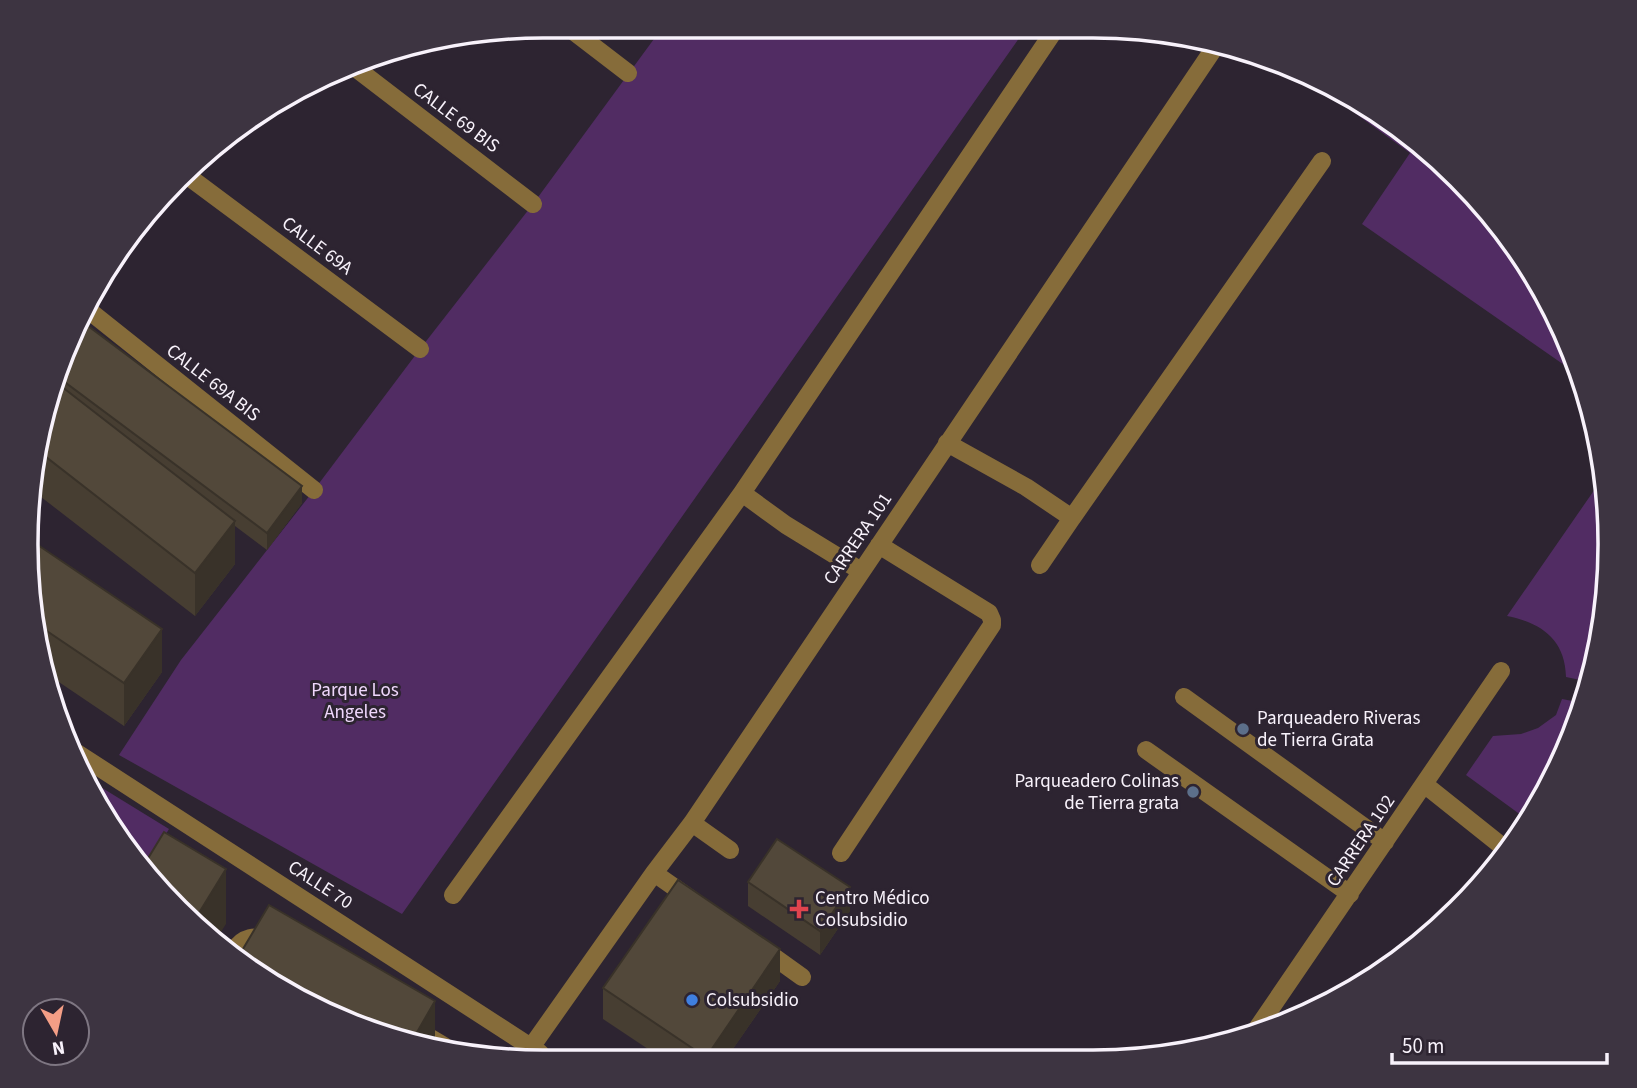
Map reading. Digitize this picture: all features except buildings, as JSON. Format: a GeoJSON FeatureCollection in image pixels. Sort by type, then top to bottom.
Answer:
{"type":"FeatureCollection","features":[{"type":"Feature","properties":{"kind":"street"},"geometry":{"type":"LineString","coordinates":[[582,38],[628,73]]}},
{"type":"Feature","properties":{"kind":"street"},"geometry":{"type":"LineString","coordinates":[[453,895],[742,493],[1049,38]]}},
{"type":"Feature","properties":{"kind":"street","name":"CARRERA 101"},"geometry":{"type":"LineString","coordinates":[[534,1049],[654,873],[692,823],[1211,53]]}},
{"type":"Feature","properties":{"kind":"street","name":"CALLE 69 BIS"},"geometry":{"type":"LineString","coordinates":[[362,73],[533,204]]}},
{"type":"Feature","properties":{"kind":"street"},"geometry":{"type":"LineString","coordinates":[[1040,565],[1322,161]]}},
{"type":"Feature","properties":{"kind":"street","name":"CALLE 69A"},"geometry":{"type":"LineString","coordinates":[[194,181],[420,349]]}},
{"type":"Feature","properties":{"kind":"street","name":"CALLE 69A BIS"},"geometry":{"type":"LineString","coordinates":[[94,314],[314,490]]}},
{"type":"Feature","properties":{"kind":"street"},"geometry":{"type":"LineString","coordinates":[[947,443],[1026,487],[1072,518]]}},
{"type":"Feature","properties":{"kind":"street"},"geometry":{"type":"LineString","coordinates":[[742,493],[786,525],[861,571]]}},
{"type":"Feature","properties":{"kind":"street"},"geometry":{"type":"LineString","coordinates":[[841,853],[992,625],[989,613],[879,545]]}},
{"type":"Feature","properties":{"kind":"street","name":"CARRERA 102"},"geometry":{"type":"LineString","coordinates":[[1264,1020],[1500,671]]}},
{"type":"Feature","properties":{"kind":"street"},"geometry":{"type":"LineString","coordinates":[[1184,697],[1385,842]]}},
{"type":"Feature","properties":{"kind":"street"},"geometry":{"type":"LineString","coordinates":[[1146,750],[1350,894]]}},
{"type":"Feature","properties":{"kind":"street","name":"CALLE 70"},"geometry":{"type":"LineString","coordinates":[[87,760],[530,1049]]}},
{"type":"Feature","properties":{"kind":"street"},"geometry":{"type":"LineString","coordinates":[[1424,784],[1499,844]]}},
{"type":"Feature","properties":{"kind":"street"},"geometry":{"type":"LineString","coordinates":[[692,823],[730,850]]}},
{"type":"Feature","properties":{"kind":"street"},"geometry":{"type":"LineString","coordinates":[[654,873],[703,907]]}},
{"type":"Feature","properties":{"kind":"street"},"geometry":{"type":"LineString","coordinates":[[238,946],[248,938],[261,937],[284,950]]}},
{"type":"Feature","properties":{"kind":"street"},"geometry":{"type":"LineString","coordinates":[[747,938],[802,977]]}},
{"type":"Feature","properties":{"kind":"street"},"geometry":{"type":"LineString","coordinates":[[398,1018],[427,1035]]}},
{"type":"Feature","properties":{"kind":"green space","name":"Parque Los Angeles"},"geometry":{"type":"Polygon","coordinates":[[[655,38],[1019,38],[402,914],[119,755],[181,660],[533,204],[655,38]]]}},
{"type":"Feature","properties":{"kind":"green space"},"geometry":{"type":"Polygon","coordinates":[[[1343,105],[1401,143],[1473,211],[1494,236],[1531,291],[1566,366],[1362,224],[1410,153],[1343,105]]]}},
{"type":"Feature","properties":{"kind":"green space"},"geometry":{"type":"Polygon","coordinates":[[[1595,489],[1599,544],[1597,577],[1589,643],[1580,680],[1566,677],[1561,652],[1549,635],[1530,623],[1507,616],[1595,489]]]}},
{"type":"Feature","properties":{"kind":"green space"},"geometry":{"type":"Polygon","coordinates":[[[1562,699],[1573,701],[1546,768],[1520,814],[1466,775],[1493,736],[1521,734],[1538,728],[1556,715],[1562,699]]]}},
{"type":"Feature","properties":{"kind":"green space"},"geometry":{"type":"Polygon","coordinates":[[[101,787],[169,829],[150,860],[101,787]]]}},
{"type":"Feature","properties":{"kind":"place","name":"Parqueadero Riveras de Tierra Grata"},"geometry":{"type":"Point","coordinates":[1243,729]}},
{"type":"Feature","properties":{"kind":"place","name":"Parqueadero Colinas de Tierra grata"},"geometry":{"type":"Point","coordinates":[1193,792]}},
{"type":"Feature","properties":{"kind":"place","name":"Centro Médico Colsubsidio"},"geometry":{"type":"Point","coordinates":[799,909]}},
{"type":"Feature","properties":{"kind":"place","name":"Colsubsidio"},"geometry":{"type":"Point","coordinates":[692,1000]}}]}
